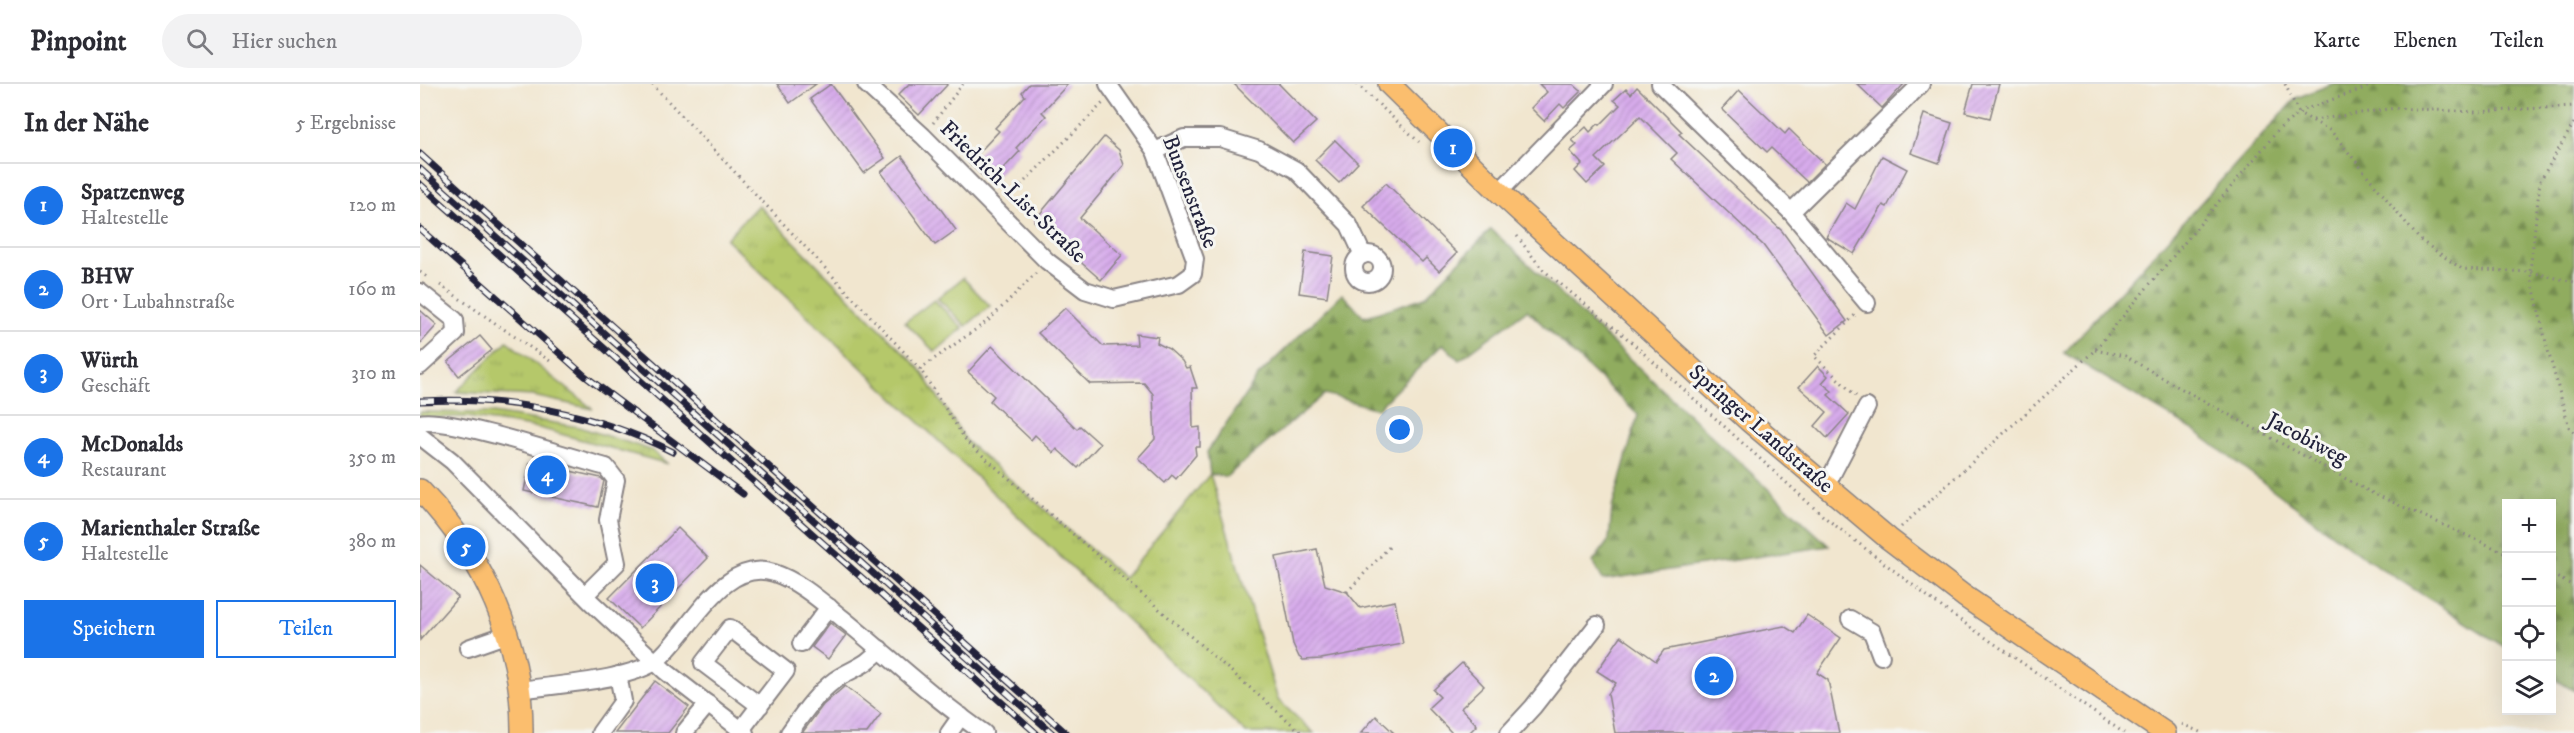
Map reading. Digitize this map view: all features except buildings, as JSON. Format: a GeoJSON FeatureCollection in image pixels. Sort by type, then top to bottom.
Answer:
{"type":"FeatureCollection","features":[{"type":"Feature","properties":{"kind":"main road","name":"Springer Landstraße"},"geometry":{"type":"LineString","coordinates":[[1389,84],[1499,192],[1749,421],[1889,539],[1964,596],[2173,729]]}},
{"type":"Feature","properties":{"kind":"main road"},"geometry":{"type":"LineString","coordinates":[[420,490],[452,526],[477,564],[508,634],[520,690],[522,733]]}},
{"type":"Feature","properties":{"kind":"street","name":"Friedrich-List-Straße"},"geometry":{"type":"LineString","coordinates":[[866,84],[923,136],[1047,261],[1085,290],[1114,299],[1179,284]]}},
{"type":"Feature","properties":{"kind":"street"},"geometry":{"type":"LineString","coordinates":[[1499,192],[1605,84]]}},
{"type":"Feature","properties":{"kind":"street"},"geometry":{"type":"LineString","coordinates":[[1660,84],[1791,212],[1867,303]]}},
{"type":"Feature","properties":{"kind":"street"},"geometry":{"type":"LineString","coordinates":[[1791,212],[1921,84]]}},
{"type":"Feature","properties":{"kind":"street","name":"Bunsenstraße"},"geometry":{"type":"LineString","coordinates":[[1111,88],[1155,151],[1195,259],[1193,274],[1179,284]]}},
{"type":"Feature","properties":{"kind":"street"},"geometry":{"type":"LineString","coordinates":[[1155,151],[1184,138],[1220,138],[1259,150],[1296,170],[1349,225],[1362,255]]}},
{"type":"Feature","properties":{"kind":"street"},"geometry":{"type":"LineString","coordinates":[[420,366],[456,333],[455,320],[425,285]]}},
{"type":"Feature","properties":{"kind":"street"},"geometry":{"type":"LineString","coordinates":[[1826,486],[1867,407]]}},
{"type":"Feature","properties":{"kind":"street"},"geometry":{"type":"LineString","coordinates":[[420,423],[450,425],[606,466],[616,480],[608,520],[617,563],[585,595]]}},
{"type":"Feature","properties":{"kind":"street"},"geometry":{"type":"LineString","coordinates":[[420,436],[452,461],[655,662],[742,732],[786,671],[730,628],[703,663],[760,706]]}},
{"type":"Feature","properties":{"kind":"street"},"geometry":{"type":"LineString","coordinates":[[520,690],[618,675],[655,662],[674,644],[717,591],[732,578],[749,571],[774,573],[829,608],[984,733]]}},
{"type":"Feature","properties":{"kind":"street"},"geometry":{"type":"LineString","coordinates":[[801,644],[829,608]]}},
{"type":"Feature","properties":{"kind":"street"},"geometry":{"type":"LineString","coordinates":[[1850,619],[1872,632],[1881,656]]}},
{"type":"Feature","properties":{"kind":"street"},"geometry":{"type":"LineString","coordinates":[[1509,733],[1555,680],[1597,625]]}},
{"type":"Feature","properties":{"kind":"street"},"geometry":{"type":"LineString","coordinates":[[468,648],[508,634]]}},
{"type":"Feature","properties":{"kind":"street"},"geometry":{"type":"LineString","coordinates":[[789,733],[828,686],[842,676],[864,666],[880,648]]}},
{"type":"Feature","properties":{"kind":"street"},"geometry":{"type":"LineString","coordinates":[[600,733],[623,701],[618,675]]}},
{"type":"Feature","properties":{"kind":"street"},"geometry":{"type":"LineString","coordinates":[[684,733],[708,704]]}},
{"type":"Feature","properties":{"kind":"street"},"geometry":{"type":"LineString","coordinates":[[949,733],[961,716]]}},
{"type":"Feature","properties":{"kind":"path"},"geometry":{"type":"LineString","coordinates":[[652,84],[920,369],[967,442],[1302,733]]}},
{"type":"Feature","properties":{"kind":"path"},"geometry":{"type":"LineString","coordinates":[[923,136],[963,84]]}},
{"type":"Feature","properties":{"kind":"path"},"geometry":{"type":"LineString","coordinates":[[2285,84],[2298,113],[2331,131],[2420,240],[2462,269],[2530,272],[2574,282]]}},
{"type":"Feature","properties":{"kind":"path"},"geometry":{"type":"LineString","coordinates":[[1889,539],[2095,350],[2280,128],[2298,113],[2376,84]]}},
{"type":"Feature","properties":{"kind":"path"},"geometry":{"type":"LineString","coordinates":[[996,210],[1111,88]]}},
{"type":"Feature","properties":{"kind":"path"},"geometry":{"type":"LineString","coordinates":[[2311,120],[2395,108],[2476,112],[2574,106]]}},
{"type":"Feature","properties":{"kind":"path"},"geometry":{"type":"LineString","coordinates":[[2574,123],[2540,181],[2530,272],[2547,347],[2569,427],[2574,433]]}},
{"type":"Feature","properties":{"kind":"path"},"geometry":{"type":"LineString","coordinates":[[920,369],[989,320],[1047,261]]}},
{"type":"Feature","properties":{"kind":"path"},"geometry":{"type":"LineString","coordinates":[[420,272],[425,285]]}},
{"type":"Feature","properties":{"kind":"path"},"geometry":{"type":"LineString","coordinates":[[440,285],[550,361]]}},
{"type":"Feature","properties":{"kind":"path"},"geometry":{"type":"LineString","coordinates":[[1867,303],[1814,356],[1867,407]]}},
{"type":"Feature","properties":{"kind":"path","name":"Jacobiweg"},"geometry":{"type":"LineString","coordinates":[[2095,350],[2125,356],[2370,492],[2502,551]]}},
{"type":"Feature","properties":{"kind":"path"},"geometry":{"type":"LineString","coordinates":[[1347,592],[1390,545]]}},
{"type":"Feature","properties":{"kind":"path"},"geometry":{"type":"LineString","coordinates":[[2556,577],[2574,586]]}},
{"type":"Feature","properties":{"kind":"path"},"geometry":{"type":"LineString","coordinates":[[2173,729],[2202,733]]}},
{"type":"Feature","properties":{"kind":"green space"},"geometry":{"type":"Polygon","coordinates":[[[2332,84],[2574,84],[2574,691],[2556,680],[2556,499],[2502,499],[2502,645],[2357,553],[2195,431],[2064,353],[2296,98],[2332,84]]]}},
{"type":"Feature","properties":{"kind":"green space"},"geometry":{"type":"Polygon","coordinates":[[[758,205],[920,369],[967,442],[1124,578],[1210,474],[1278,700],[1314,733],[1246,733],[726,239],[758,205]]]}},
{"type":"Feature","properties":{"kind":"green space"},"geometry":{"type":"Polygon","coordinates":[[[1491,229],[1829,546],[1603,580],[1593,562],[1609,540],[1612,508],[1638,415],[1527,310],[1459,360],[1443,344],[1377,409],[1325,394],[1226,477],[1210,474],[1207,452],[1258,376],[1342,294],[1364,317],[1425,297],[1491,229]]]}},
{"type":"Feature","properties":{"kind":"green space"},"geometry":{"type":"Polygon","coordinates":[[[963,278],[990,306],[966,326],[937,298],[963,278]]]}},
{"type":"Feature","properties":{"kind":"green space"},"geometry":{"type":"Polygon","coordinates":[[[934,300],[963,328],[935,352],[905,322],[934,300]]]}},
{"type":"Feature","properties":{"kind":"green space"},"geometry":{"type":"Polygon","coordinates":[[[507,341],[593,409],[533,396],[456,392],[507,341]]]}},
{"type":"Feature","properties":{"kind":"green space"},"geometry":{"type":"Polygon","coordinates":[[[420,412],[493,413],[579,427],[651,450],[668,464],[539,428],[466,417],[420,418],[420,412]]]}},
{"type":"Feature","properties":{"kind":"railway"},"geometry":{"type":"LineString","coordinates":[[420,154],[1066,733]]}},
{"type":"Feature","properties":{"kind":"railway"},"geometry":{"type":"LineString","coordinates":[[420,169],[1052,733]]}},
{"type":"Feature","properties":{"kind":"railway"},"geometry":{"type":"LineString","coordinates":[[420,184],[1036,733]]}},
{"type":"Feature","properties":{"kind":"railway"},"geometry":{"type":"LineString","coordinates":[[420,229],[585,376],[743,494]]}},
{"type":"Feature","properties":{"kind":"railway"},"geometry":{"type":"LineString","coordinates":[[420,401],[485,401],[550,410],[613,427],[673,452]]}},
{"type":"Feature","properties":{"kind":"place","name":"Spatzenweg"},"geometry":{"type":"Point","coordinates":[1453,148]}},
{"type":"Feature","properties":{"kind":"place","name":"McDonalds"},"geometry":{"type":"Point","coordinates":[547,475]}},
{"type":"Feature","properties":{"kind":"place","name":"Marienthaler Straße"},"geometry":{"type":"Point","coordinates":[466,547]}},
{"type":"Feature","properties":{"kind":"place","name":"Würth"},"geometry":{"type":"Point","coordinates":[655,583]}},
{"type":"Feature","properties":{"kind":"place","name":"BHW"},"geometry":{"type":"Point","coordinates":[1714,676]}}]}
